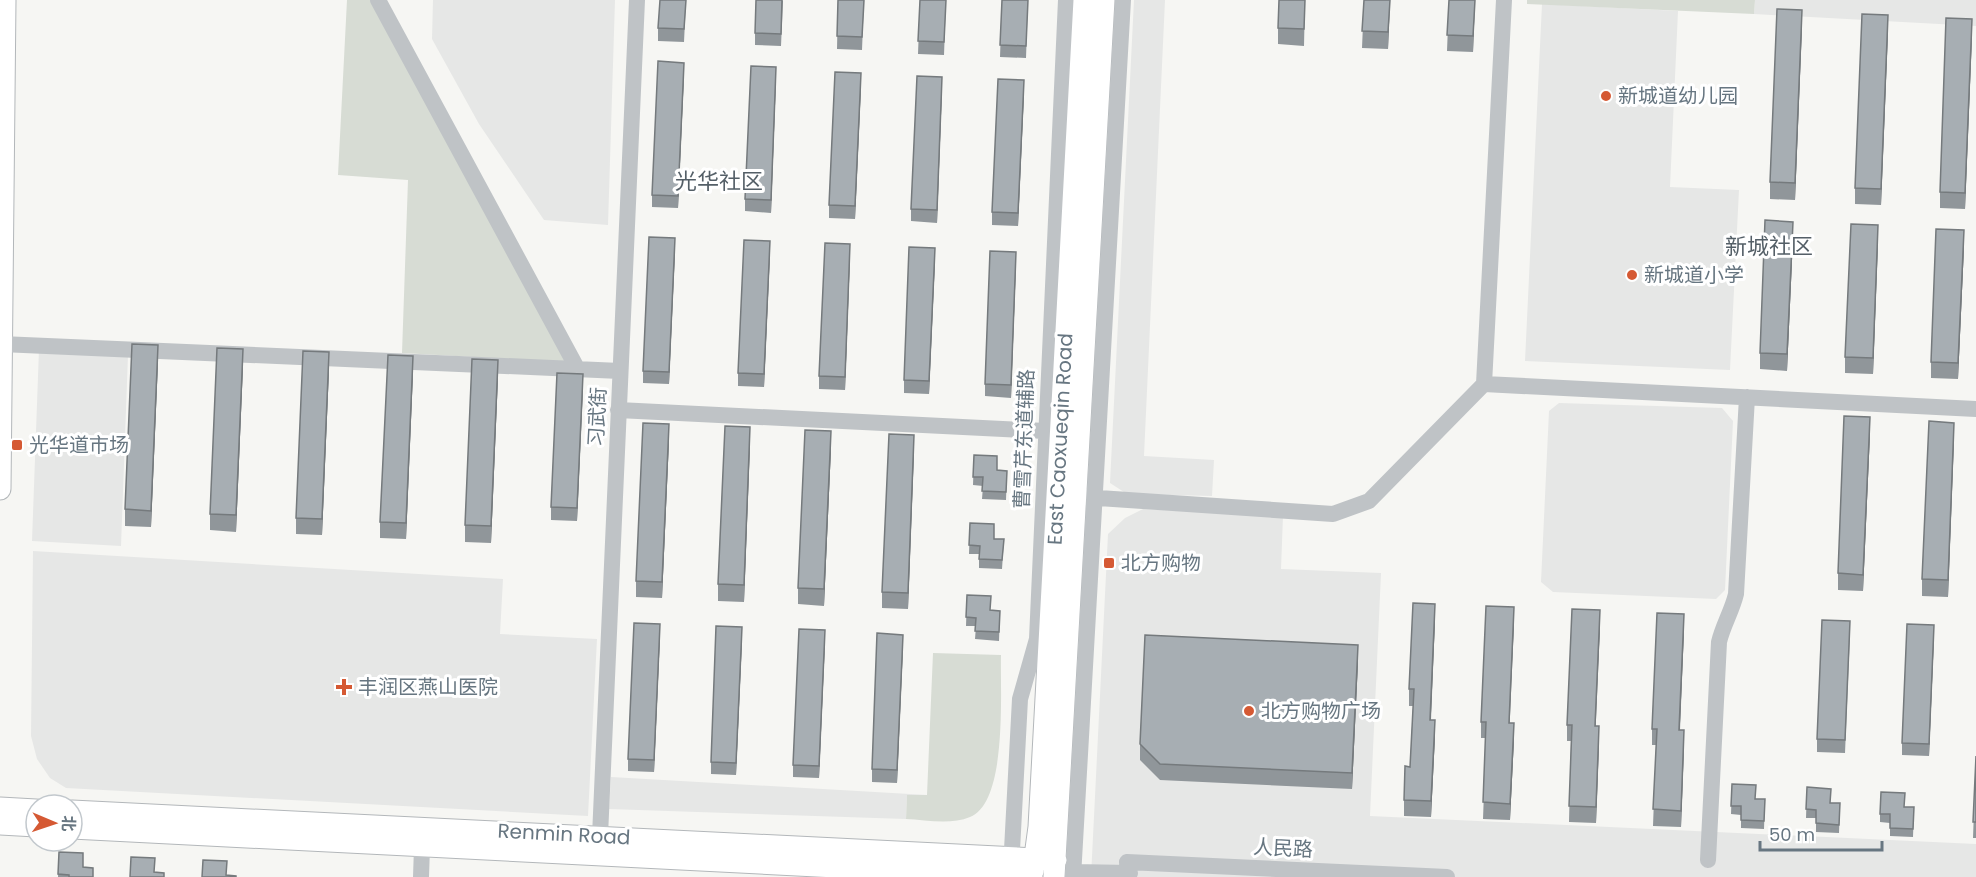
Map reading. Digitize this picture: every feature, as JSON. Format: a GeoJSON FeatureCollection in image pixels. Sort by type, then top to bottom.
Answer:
{"type":"FeatureCollection","features":[{"type":"Feature","properties":{"kind":"main road"},"geometry":{"type":"LineString","coordinates":[[0,489],[5,0]]}},
{"type":"Feature","properties":{"kind":"main road","name":"East Caoxueqin Road"},"geometry":{"type":"LineString","coordinates":[[1051,871],[1084,0]]}},
{"type":"Feature","properties":{"kind":"main road","name":"East Caoxueqin Road"},"geometry":{"type":"LineString","coordinates":[[1051,871],[1086,497],[1104,0]]}},
{"type":"Feature","properties":{"kind":"main road"},"geometry":{"type":"LineString","coordinates":[[0,808],[24,809]]}},
{"type":"Feature","properties":{"kind":"main road","name":"Renmin Road"},"geometry":{"type":"LineString","coordinates":[[84,812],[600,836],[1011,870]]}},
{"type":"Feature","properties":{"kind":"main road"},"geometry":{"type":"LineString","coordinates":[[0,824],[24,825]]}},
{"type":"Feature","properties":{"kind":"main road","name":"Renmin Road"},"geometry":{"type":"LineString","coordinates":[[84,829],[422,847],[1051,871]]}},
{"type":"Feature","properties":{"kind":"street"},"geometry":{"type":"LineString","coordinates":[[378,0],[577,368]]}},
{"type":"Feature","properties":{"kind":"street","name":"习武街"},"geometry":{"type":"LineString","coordinates":[[600,836],[637,0]]}},
{"type":"Feature","properties":{"kind":"street","name":"曹雪芹东道辅路"},"geometry":{"type":"LineString","coordinates":[[1011,870],[1020,699],[1037,639],[1066,0]]}},
{"type":"Feature","properties":{"kind":"street"},"geometry":{"type":"LineString","coordinates":[[1123,0],[1086,497],[1333,514],[1369,501],[1484,384],[1504,0]]}},
{"type":"Feature","properties":{"kind":"street"},"geometry":{"type":"LineString","coordinates":[[1,344],[620,371]]}},
{"type":"Feature","properties":{"kind":"street"},"geometry":{"type":"LineString","coordinates":[[1484,384],[1976,409]]}},
{"type":"Feature","properties":{"kind":"street"},"geometry":{"type":"LineString","coordinates":[[1708,860],[1719,642],[1722,628],[1732,614],[1736,594],[1747,397]]}},
{"type":"Feature","properties":{"kind":"street"},"geometry":{"type":"LineString","coordinates":[[618,410],[1045,431]]}},
{"type":"Feature","properties":{"kind":"street"},"geometry":{"type":"LineString","coordinates":[[421,877],[422,847]]}},
{"type":"Feature","properties":{"kind":"street","name":"人民路"},"geometry":{"type":"LineString","coordinates":[[1051,871],[1129,875],[1127,862],[1447,877]]}},
{"type":"Feature","properties":{"kind":"shaded area"},"geometry":{"type":"Polygon","coordinates":[[[347,0],[379,0],[582,363],[402,353],[408,180],[338,175],[347,0]]]}},
{"type":"Feature","properties":{"kind":"shaded area"},"geometry":{"type":"Polygon","coordinates":[[[433,0],[615,0],[608,225],[544,220],[479,124],[432,39],[433,0]]]}},
{"type":"Feature","properties":{"kind":"shaded area"},"geometry":{"type":"Polygon","coordinates":[[[1134,0],[1165,0],[1144,456],[1214,460],[1212,496],[1127,494],[1110,483],[1134,0]]]}},
{"type":"Feature","properties":{"kind":"shaded area"},"geometry":{"type":"Polygon","coordinates":[[[1527,0],[1755,0],[1754,14],[1527,4],[1527,0]]]}},
{"type":"Feature","properties":{"kind":"shaded area"},"geometry":{"type":"Polygon","coordinates":[[[1755,0],[1976,0],[1976,26],[1754,14],[1755,0]]]}},
{"type":"Feature","properties":{"kind":"shaded area","name":"新城道小学"},"geometry":{"type":"Polygon","coordinates":[[[1542,4],[1678,11],[1670,187],[1739,190],[1730,370],[1525,361],[1542,4]]]}},
{"type":"Feature","properties":{"kind":"shaded area"},"geometry":{"type":"Polygon","coordinates":[[[39,349],[128,355],[121,546],[32,541],[39,349]]]}},
{"type":"Feature","properties":{"kind":"shaded area"},"geometry":{"type":"Polygon","coordinates":[[[1559,403],[1722,408],[1733,421],[1725,590],[1716,599],[1553,592],[1541,582],[1549,411],[1559,403]]]}},
{"type":"Feature","properties":{"kind":"shaded area"},"geometry":{"type":"Polygon","coordinates":[[[1143,509],[1283,516],[1281,569],[1381,573],[1370,816],[1976,844],[1976,877],[1091,877],[1108,534],[1125,518],[1143,509]]]}},
{"type":"Feature","properties":{"kind":"shaded area"},"geometry":{"type":"Polygon","coordinates":[[[33,551],[503,579],[500,634],[597,639],[588,816],[66,788],[50,778],[37,759],[31,736],[33,551]]]}},
{"type":"Feature","properties":{"kind":"shaded area"},"geometry":{"type":"Polygon","coordinates":[[[933,653],[1001,655],[1001,718],[996,769],[991,790],[982,807],[970,817],[955,821],[906,819],[907,795],[927,795],[933,653]]]}},
{"type":"Feature","properties":{"kind":"shaded area"},"geometry":{"type":"Polygon","coordinates":[[[611,777],[927,795],[907,795],[906,819],[609,809],[611,777]]]}},
{"type":"Feature","properties":{"kind":"building"},"geometry":{"type":"Polygon","coordinates":[[[660,0],[686,0],[684,29],[658,28],[660,0]]]}},
{"type":"Feature","properties":{"kind":"building"},"geometry":{"type":"Polygon","coordinates":[[[756,0],[782,0],[781,34],[755,33],[756,0]]]}},
{"type":"Feature","properties":{"kind":"building"},"geometry":{"type":"Polygon","coordinates":[[[838,0],[864,0],[862,37],[837,36],[838,0]]]}},
{"type":"Feature","properties":{"kind":"building"},"geometry":{"type":"Polygon","coordinates":[[[920,0],[946,0],[944,42],[918,41],[920,0]]]}},
{"type":"Feature","properties":{"kind":"building"},"geometry":{"type":"Polygon","coordinates":[[[1002,0],[1028,0],[1026,46],[1000,45],[1002,0]]]}},
{"type":"Feature","properties":{"kind":"building"},"geometry":{"type":"Polygon","coordinates":[[[1279,0],[1305,0],[1304,29],[1278,28],[1279,0]]]}},
{"type":"Feature","properties":{"kind":"building"},"geometry":{"type":"Polygon","coordinates":[[[1364,0],[1390,0],[1388,32],[1362,31],[1364,0]]]}},
{"type":"Feature","properties":{"kind":"building"},"geometry":{"type":"Polygon","coordinates":[[[1449,0],[1475,0],[1473,36],[1447,35],[1449,0]]]}},
{"type":"Feature","properties":{"kind":"building"},"geometry":{"type":"Polygon","coordinates":[[[1777,9],[1802,10],[1795,183],[1770,182],[1777,9]]]}},
{"type":"Feature","properties":{"kind":"building"},"geometry":{"type":"Polygon","coordinates":[[[1862,14],[1888,15],[1881,189],[1855,188],[1862,14]]]}},
{"type":"Feature","properties":{"kind":"building"},"geometry":{"type":"Polygon","coordinates":[[[1946,18],[1972,19],[1965,193],[1940,192],[1946,18]]]}},
{"type":"Feature","properties":{"kind":"building"},"geometry":{"type":"Polygon","coordinates":[[[658,61],[684,63],[678,196],[652,195],[658,61]]]}},
{"type":"Feature","properties":{"kind":"building"},"geometry":{"type":"Polygon","coordinates":[[[751,66],[776,67],[771,200],[745,199],[751,66]]]}},
{"type":"Feature","properties":{"kind":"building"},"geometry":{"type":"Polygon","coordinates":[[[835,72],[861,73],[855,206],[829,205],[835,72]]]}},
{"type":"Feature","properties":{"kind":"building"},"geometry":{"type":"Polygon","coordinates":[[[917,76],[942,77],[937,210],[911,209],[917,76]]]}},
{"type":"Feature","properties":{"kind":"building"},"geometry":{"type":"Polygon","coordinates":[[[998,79],[1024,80],[1018,213],[992,212],[998,79]]]}},
{"type":"Feature","properties":{"kind":"building"},"geometry":{"type":"Polygon","coordinates":[[[1765,220],[1793,222],[1787,354],[1760,353],[1765,220]]]}},
{"type":"Feature","properties":{"kind":"building"},"geometry":{"type":"Polygon","coordinates":[[[1851,224],[1878,225],[1873,358],[1845,357],[1851,224]]]}},
{"type":"Feature","properties":{"kind":"building"},"geometry":{"type":"Polygon","coordinates":[[[1936,229],[1964,230],[1958,363],[1931,362],[1936,229]]]}},
{"type":"Feature","properties":{"kind":"building"},"geometry":{"type":"Polygon","coordinates":[[[649,237],[675,238],[669,372],[643,371],[649,237]]]}},
{"type":"Feature","properties":{"kind":"building"},"geometry":{"type":"Polygon","coordinates":[[[744,240],[770,241],[764,374],[738,373],[744,240]]]}},
{"type":"Feature","properties":{"kind":"building"},"geometry":{"type":"Polygon","coordinates":[[[825,243],[850,244],[845,377],[819,376],[825,243]]]}},
{"type":"Feature","properties":{"kind":"building"},"geometry":{"type":"Polygon","coordinates":[[[909,247],[935,248],[929,381],[904,380],[909,247]]]}},
{"type":"Feature","properties":{"kind":"building"},"geometry":{"type":"Polygon","coordinates":[[[990,251],[1016,252],[1011,385],[985,384],[990,251]]]}},
{"type":"Feature","properties":{"kind":"building"},"geometry":{"type":"Polygon","coordinates":[[[132,344],[158,345],[151,511],[125,509],[132,344]]]}},
{"type":"Feature","properties":{"kind":"building"},"geometry":{"type":"Polygon","coordinates":[[[217,348],[243,349],[236,515],[210,514],[217,348]]]}},
{"type":"Feature","properties":{"kind":"building"},"geometry":{"type":"Polygon","coordinates":[[[303,351],[329,352],[322,519],[296,518],[303,351]]]}},
{"type":"Feature","properties":{"kind":"building"},"geometry":{"type":"Polygon","coordinates":[[[388,355],[413,356],[406,523],[380,522],[388,355]]]}},
{"type":"Feature","properties":{"kind":"building"},"geometry":{"type":"Polygon","coordinates":[[[472,359],[498,360],[491,526],[465,525],[472,359]]]}},
{"type":"Feature","properties":{"kind":"building"},"geometry":{"type":"Polygon","coordinates":[[[557,373],[583,374],[577,508],[551,507],[557,373]]]}},
{"type":"Feature","properties":{"kind":"building"},"geometry":{"type":"Polygon","coordinates":[[[1844,416],[1870,417],[1863,575],[1838,573],[1844,416]]]}},
{"type":"Feature","properties":{"kind":"building"},"geometry":{"type":"Polygon","coordinates":[[[1929,421],[1954,423],[1948,580],[1922,579],[1929,421]]]}},
{"type":"Feature","properties":{"kind":"building"},"geometry":{"type":"Polygon","coordinates":[[[643,423],[669,424],[662,582],[636,581],[643,423]]]}},
{"type":"Feature","properties":{"kind":"building"},"geometry":{"type":"Polygon","coordinates":[[[725,426],[750,427],[744,585],[718,584],[725,426]]]}},
{"type":"Feature","properties":{"kind":"building"},"geometry":{"type":"Polygon","coordinates":[[[805,430],[831,431],[824,589],[798,588],[805,430]]]}},
{"type":"Feature","properties":{"kind":"building"},"geometry":{"type":"Polygon","coordinates":[[[889,434],[914,435],[908,593],[882,592],[889,434]]]}},
{"type":"Feature","properties":{"kind":"building"},"geometry":{"type":"Polygon","coordinates":[[[974,455],[997,456],[997,470],[1007,471],[1006,492],[982,491],[983,477],[973,477],[974,455]]]}},
{"type":"Feature","properties":{"kind":"building"},"geometry":{"type":"Polygon","coordinates":[[[970,523],[994,524],[994,539],[1004,539],[1002,560],[979,559],[980,546],[969,545],[970,523]]]}},
{"type":"Feature","properties":{"kind":"building"},"geometry":{"type":"Polygon","coordinates":[[[967,595],[991,596],[990,610],[1000,611],[999,632],[975,631],[976,618],[966,617],[967,595]]]}},
{"type":"Feature","properties":{"kind":"building"},"geometry":{"type":"Polygon","coordinates":[[[1413,603],[1435,604],[1430,720],[1435,720],[1431,801],[1404,800],[1405,766],[1410,767],[1414,689],[1409,689],[1413,603]]]}},
{"type":"Feature","properties":{"kind":"building"},"geometry":{"type":"Polygon","coordinates":[[[1486,606],[1514,607],[1509,723],[1514,723],[1510,804],[1483,802],[1486,722],[1481,722],[1486,606]]]}},
{"type":"Feature","properties":{"kind":"building"},"geometry":{"type":"Polygon","coordinates":[[[1572,609],[1600,610],[1595,726],[1599,726],[1596,807],[1569,806],[1572,725],[1567,725],[1572,609]]]}},
{"type":"Feature","properties":{"kind":"building"},"geometry":{"type":"Polygon","coordinates":[[[1657,613],[1684,614],[1679,730],[1684,730],[1681,811],[1653,809],[1657,729],[1652,729],[1657,613]]]}},
{"type":"Feature","properties":{"kind":"building"},"geometry":{"type":"Polygon","coordinates":[[[1822,620],[1850,621],[1845,740],[1817,739],[1822,620]]]}},
{"type":"Feature","properties":{"kind":"building"},"geometry":{"type":"Polygon","coordinates":[[[634,623],[660,624],[654,760],[628,759],[634,623]]]}},
{"type":"Feature","properties":{"kind":"building"},"geometry":{"type":"Polygon","coordinates":[[[1907,624],[1934,625],[1929,744],[1902,743],[1907,624]]]}},
{"type":"Feature","properties":{"kind":"building"},"geometry":{"type":"Polygon","coordinates":[[[716,626],[742,627],[736,763],[711,762],[716,626]]]}},
{"type":"Feature","properties":{"kind":"building"},"geometry":{"type":"Polygon","coordinates":[[[799,629],[825,630],[819,766],[793,765],[799,629]]]}},
{"type":"Feature","properties":{"kind":"building"},"geometry":{"type":"Polygon","coordinates":[[[877,633],[903,635],[897,770],[872,769],[877,633]]]}},
{"type":"Feature","properties":{"kind":"building","name":"北方购物广场"},"geometry":{"type":"Polygon","coordinates":[[[1145,635],[1358,645],[1352,773],[1160,764],[1140,744],[1145,635]]]}},
{"type":"Feature","properties":{"kind":"building"},"geometry":{"type":"Polygon","coordinates":[[[1976,756],[1976,822],[1973,822],[1976,756]]]}},
{"type":"Feature","properties":{"kind":"building"},"geometry":{"type":"Polygon","coordinates":[[[1732,784],[1756,785],[1755,799],[1765,799],[1764,821],[1741,820],[1741,806],[1731,806],[1732,784]]]}},
{"type":"Feature","properties":{"kind":"building"},"geometry":{"type":"Polygon","coordinates":[[[1807,787],[1831,789],[1830,803],[1840,803],[1839,825],[1816,823],[1816,810],[1806,809],[1807,787]]]}},
{"type":"Feature","properties":{"kind":"building"},"geometry":{"type":"Polygon","coordinates":[[[1881,792],[1905,793],[1904,807],[1914,807],[1913,829],[1890,828],[1890,814],[1880,814],[1881,792]]]}},
{"type":"Feature","properties":{"kind":"building"},"geometry":{"type":"Polygon","coordinates":[[[59,853],[83,853],[83,867],[93,868],[93,877],[69,877],[69,875],[58,874],[59,853]]]}},
{"type":"Feature","properties":{"kind":"building"},"geometry":{"type":"Polygon","coordinates":[[[131,857],[155,858],[154,872],[164,873],[164,877],[130,877],[131,857]]]}},
{"type":"Feature","properties":{"kind":"building"},"geometry":{"type":"Polygon","coordinates":[[[203,860],[227,861],[226,875],[236,877],[202,877],[203,860]]]}},
{"type":"Feature","properties":{"kind":"place","name":"新城道幼儿园"},"geometry":{"type":"Point","coordinates":[1606,96]}},
{"type":"Feature","properties":{"kind":"place","name":"新城道小学"},"geometry":{"type":"Point","coordinates":[1632,275]}},
{"type":"Feature","properties":{"kind":"place","name":"光华道市场"},"geometry":{"type":"Point","coordinates":[17,445]}},
{"type":"Feature","properties":{"kind":"place","name":"北方购物"},"geometry":{"type":"Point","coordinates":[1109,563]}},
{"type":"Feature","properties":{"kind":"place","name":"丰润区燕山医院"},"geometry":{"type":"Point","coordinates":[344,687]}},
{"type":"Feature","properties":{"kind":"place","name":"北方购物广场"},"geometry":{"type":"Point","coordinates":[1249,711]}},
{"type":"Feature","properties":{"kind":"district","name":"光华社区"},"geometry":{"type":"Point","coordinates":[719,181]}},
{"type":"Feature","properties":{"kind":"district","name":"新城社区"},"geometry":{"type":"Point","coordinates":[1769,246]}}]}
